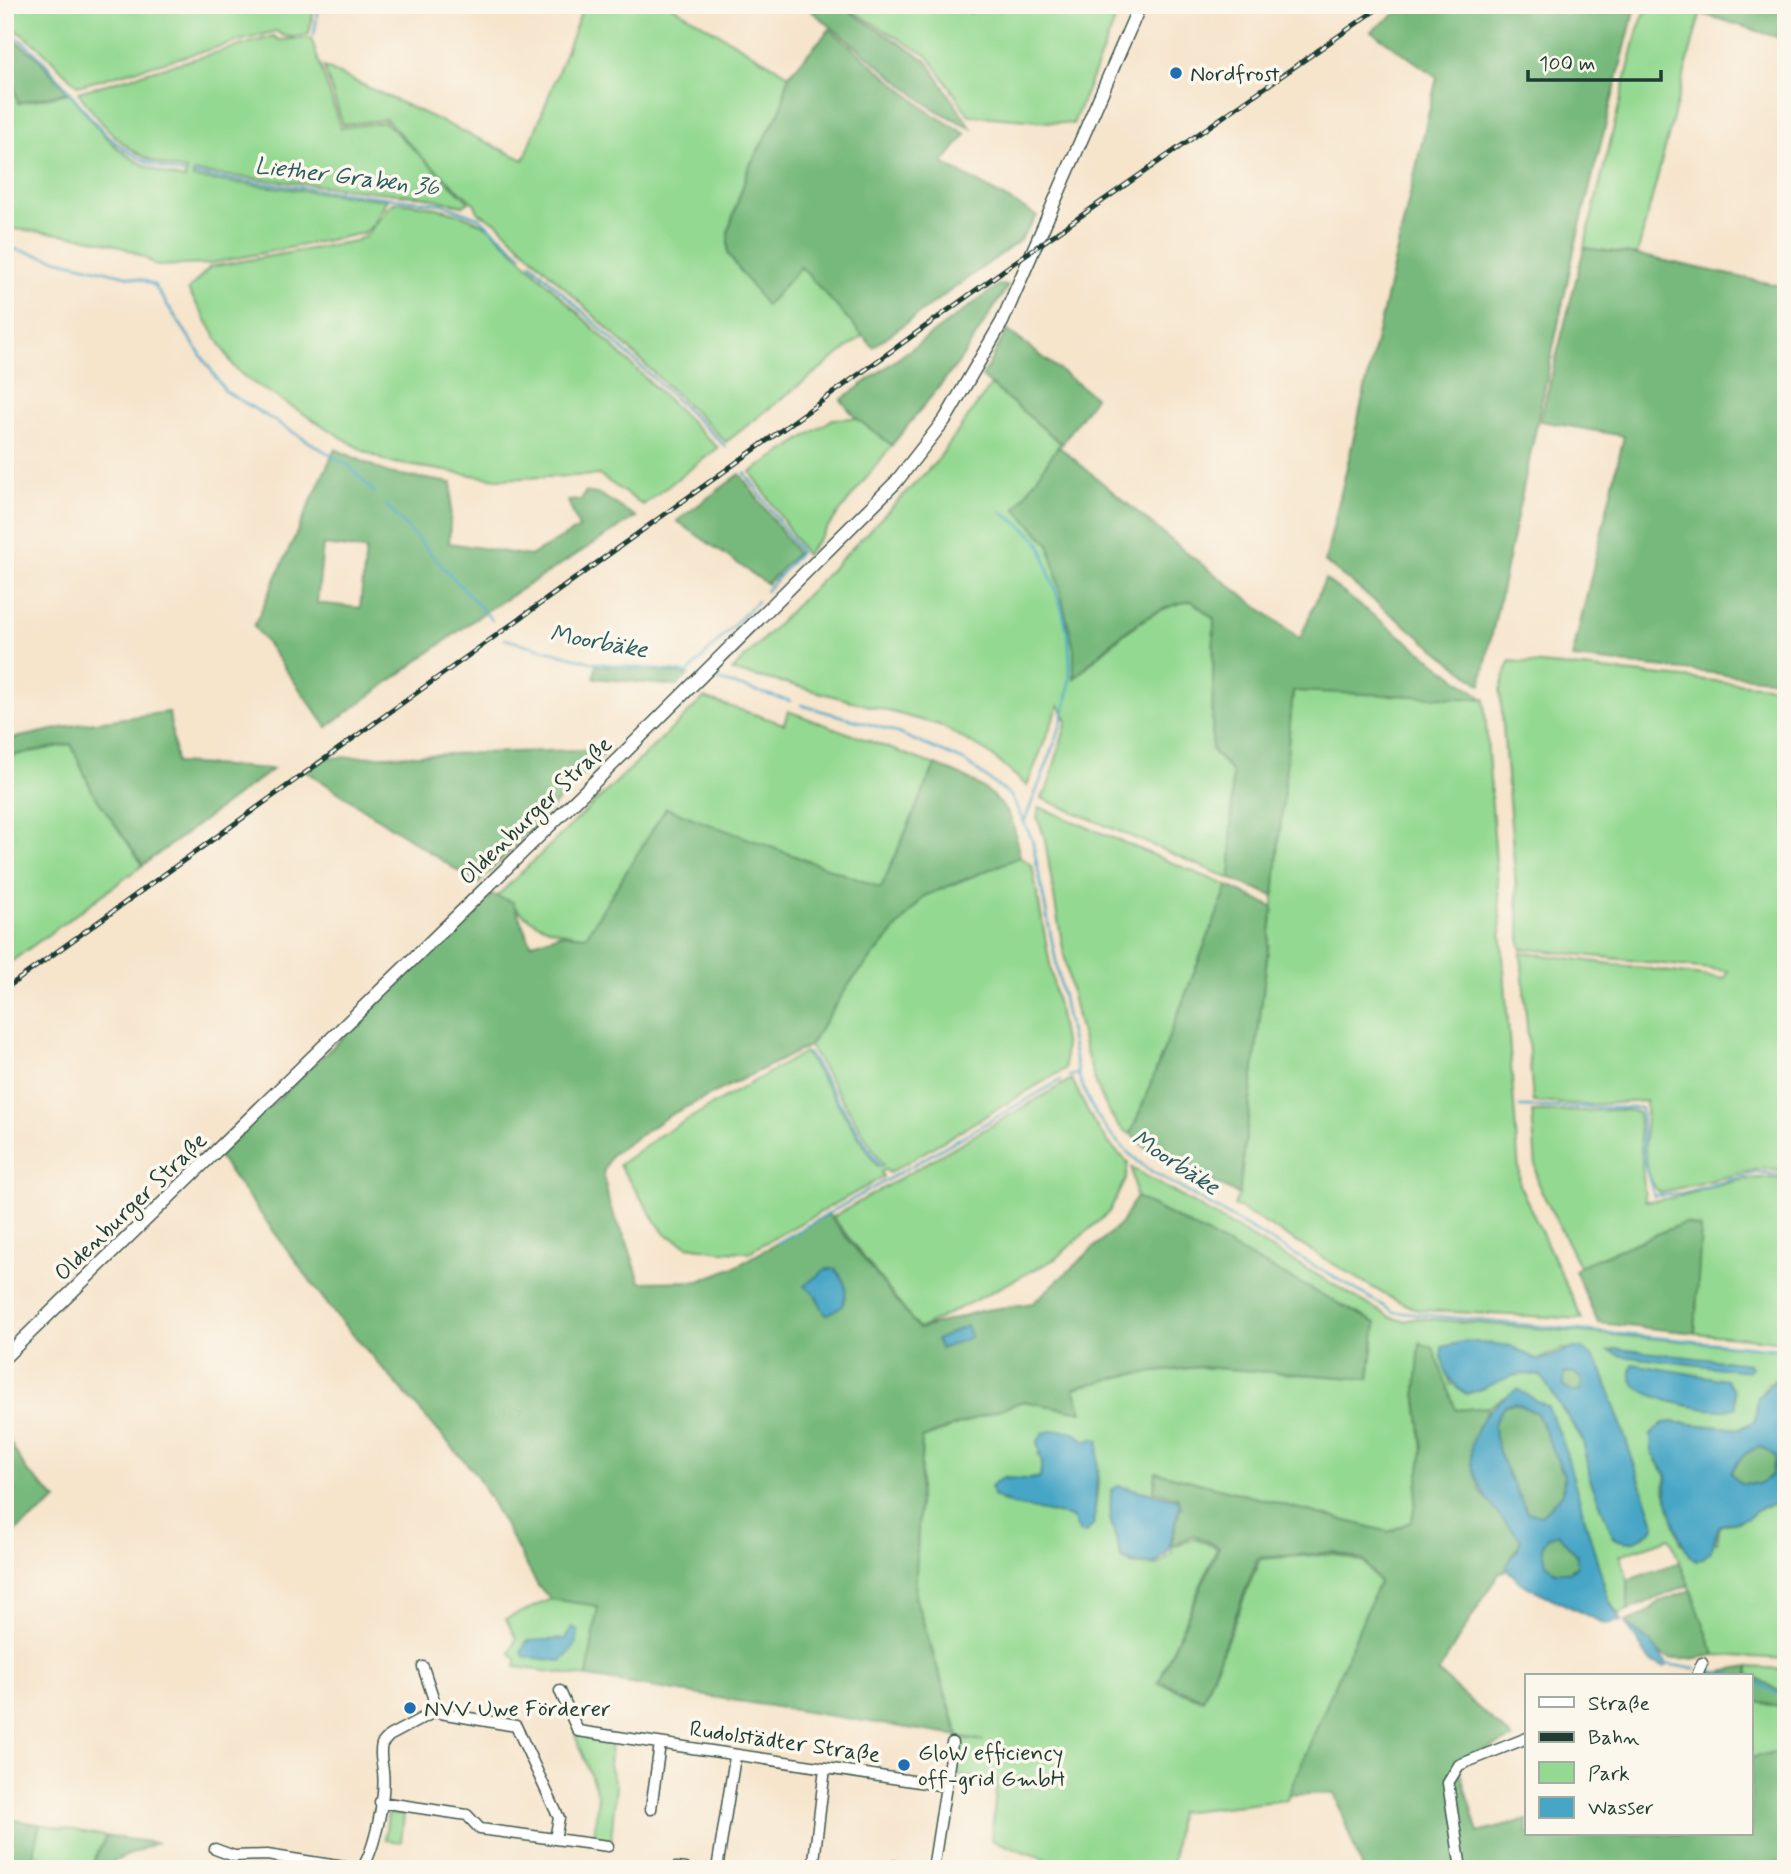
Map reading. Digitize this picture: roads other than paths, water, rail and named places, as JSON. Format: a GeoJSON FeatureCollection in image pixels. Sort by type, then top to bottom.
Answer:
{"type":"FeatureCollection","features":[{"type":"Feature","properties":{"kind":"street","name":"Oldenburger Straße"},"geometry":{"type":"LineString","coordinates":[[5,1357],[865,514],[923,449],[959,398],[1002,322],[1036,247],[1135,7]]}},
{"type":"Feature","properties":{"kind":"street"},"geometry":{"type":"LineString","coordinates":[[1698,1674],[1702,1663]]}},
{"type":"Feature","properties":{"kind":"street"},"geometry":{"type":"LineString","coordinates":[[423,1667],[433,1697],[434,1712]]}},
{"type":"Feature","properties":{"kind":"street","name":"Rudolstädter Straße"},"geometry":{"type":"LineString","coordinates":[[560,1691],[578,1731],[735,1757],[946,1786]]}},
{"type":"Feature","properties":{"kind":"street"},"geometry":{"type":"LineString","coordinates":[[215,1849],[233,1856],[267,1855],[359,1869],[372,1853],[380,1801],[382,1744],[389,1736],[434,1712],[516,1726],[559,1818],[555,1839]]}},
{"type":"Feature","properties":{"kind":"street"},"geometry":{"type":"LineString","coordinates":[[1461,1869],[1448,1783],[1460,1765],[1525,1739]]}},
{"type":"Feature","properties":{"kind":"street"},"geometry":{"type":"LineString","coordinates":[[933,1869],[951,1743]]}},
{"type":"Feature","properties":{"kind":"street","name":"Rudolstädter Straße"},"geometry":{"type":"LineString","coordinates":[[652,1809],[660,1744]]}},
{"type":"Feature","properties":{"kind":"street"},"geometry":{"type":"LineString","coordinates":[[717,1869],[735,1757]]}},
{"type":"Feature","properties":{"kind":"street"},"geometry":{"type":"LineString","coordinates":[[813,1869],[825,1768]]}},
{"type":"Feature","properties":{"kind":"street"},"geometry":{"type":"LineString","coordinates":[[380,1801],[467,1815],[480,1829],[608,1846]]}},
{"type":"Feature","properties":{"kind":"street"},"geometry":{"type":"LineString","coordinates":[[894,1866],[913,1869]]}},
{"type":"Feature","properties":{"kind":"water"},"geometry":{"type":"Polygon","coordinates":[[[826,1269],[835,1269],[844,1282],[846,1291],[842,1306],[826,1315],[814,1293],[804,1286],[826,1269]]]}},
{"type":"Feature","properties":{"kind":"water"},"geometry":{"type":"Polygon","coordinates":[[[966,1326],[971,1337],[941,1349],[936,1340],[966,1326]]]}},
{"type":"Feature","properties":{"kind":"water"},"geometry":{"type":"Polygon","coordinates":[[[1466,1341],[1511,1346],[1537,1360],[1571,1349],[1585,1351],[1602,1370],[1655,1526],[1636,1540],[1614,1538],[1589,1477],[1583,1440],[1541,1376],[1531,1374],[1512,1377],[1466,1394],[1447,1374],[1442,1347],[1466,1341]],[[1564,1373],[1564,1387],[1571,1392],[1581,1392],[1582,1379],[1574,1373],[1564,1373]]]}},
{"type":"Feature","properties":{"kind":"water"},"geometry":{"type":"Polygon","coordinates":[[[1619,1349],[1749,1364],[1751,1367],[1747,1371],[1622,1356],[1609,1351],[1619,1349]]]}},
{"type":"Feature","properties":{"kind":"water"},"geometry":{"type":"Polygon","coordinates":[[[1633,1364],[1726,1380],[1734,1389],[1736,1407],[1728,1410],[1701,1408],[1654,1396],[1633,1383],[1633,1364]]]}},
{"type":"Feature","properties":{"kind":"water"},"geometry":{"type":"Polygon","coordinates":[[[1778,1378],[1786,1378],[1786,1501],[1761,1507],[1748,1518],[1720,1525],[1710,1551],[1696,1561],[1678,1534],[1667,1496],[1667,1476],[1652,1452],[1651,1435],[1663,1423],[1672,1422],[1740,1429],[1755,1421],[1758,1397],[1778,1378]],[[1762,1447],[1756,1448],[1737,1463],[1731,1473],[1740,1483],[1759,1484],[1771,1476],[1776,1457],[1762,1447]]]}},
{"type":"Feature","properties":{"kind":"water"},"geometry":{"type":"Polygon","coordinates":[[[1517,1389],[1548,1407],[1562,1439],[1608,1598],[1621,1621],[1605,1624],[1524,1585],[1507,1570],[1521,1539],[1488,1501],[1472,1462],[1472,1443],[1479,1425],[1494,1407],[1517,1389]],[[1515,1403],[1505,1405],[1496,1420],[1494,1425],[1497,1446],[1528,1513],[1542,1515],[1563,1493],[1564,1475],[1537,1413],[1515,1403]],[[1558,1533],[1548,1537],[1542,1547],[1546,1564],[1555,1572],[1569,1572],[1577,1566],[1577,1556],[1558,1533]]]}},
{"type":"Feature","properties":{"kind":"water"},"geometry":{"type":"Polygon","coordinates":[[[1071,1431],[1087,1441],[1093,1438],[1099,1441],[1094,1523],[1086,1533],[1080,1533],[1072,1517],[1014,1505],[993,1496],[991,1487],[1001,1479],[1040,1477],[1042,1462],[1037,1443],[1043,1433],[1071,1431]]]}},
{"type":"Feature","properties":{"kind":"water"},"geometry":{"type":"Polygon","coordinates":[[[1118,1486],[1177,1499],[1180,1504],[1168,1552],[1155,1564],[1133,1563],[1122,1557],[1110,1518],[1111,1490],[1118,1486]]]}},
{"type":"Feature","properties":{"kind":"water"},"geometry":{"type":"Polygon","coordinates":[[[1625,1622],[1651,1643],[1668,1665],[1664,1667],[1651,1663],[1625,1622]]]}},
{"type":"Feature","properties":{"kind":"water"},"geometry":{"type":"Polygon","coordinates":[[[572,1627],[578,1631],[577,1641],[561,1661],[525,1657],[521,1652],[527,1641],[565,1639],[572,1627]]]}},
{"type":"Feature","properties":{"kind":"waterway"},"geometry":{"type":"LineString","coordinates":[[314,35],[319,5]]}},
{"type":"Feature","properties":{"kind":"waterway","name":"Liether Graben 36"},"geometry":{"type":"LineString","coordinates":[[5,29],[31,49],[105,133],[126,150],[152,164],[185,174]]}},
{"type":"Feature","properties":{"kind":"waterway","name":"Liether Graben 36"},"geometry":{"type":"LineString","coordinates":[[194,175],[443,204],[479,218],[522,255]]}},
{"type":"Feature","properties":{"kind":"waterway"},"geometry":{"type":"LineString","coordinates":[[5,247],[143,280],[154,285],[225,391],[349,466],[375,493]]}},
{"type":"Feature","properties":{"kind":"waterway"},"geometry":{"type":"LineString","coordinates":[[531,263],[726,447]]}},
{"type":"Feature","properties":{"kind":"waterway"},"geometry":{"type":"LineString","coordinates":[[745,473],[800,552],[766,591]]}},
{"type":"Feature","properties":{"kind":"waterway"},"geometry":{"type":"LineString","coordinates":[[386,505],[492,620]]}},
{"type":"Feature","properties":{"kind":"waterway"},"geometry":{"type":"LineString","coordinates":[[1001,511],[1039,542],[1063,613],[1069,645],[1070,674],[1066,702],[1050,757],[1025,820]]}},
{"type":"Feature","properties":{"kind":"waterway","name":"Moorbäke"},"geometry":{"type":"LineString","coordinates":[[505,639],[591,662],[688,673],[757,601]]}},
{"type":"Feature","properties":{"kind":"waterway","name":"Moorbäke"},"geometry":{"type":"LineString","coordinates":[[711,678],[790,701]]}},
{"type":"Feature","properties":{"kind":"waterway","name":"Moorbäke"},"geometry":{"type":"LineString","coordinates":[[801,705],[890,730],[964,761],[1011,796],[1032,839],[1078,1074],[1096,1115],[1113,1137],[1146,1168],[1394,1312],[1786,1350]]}},
{"type":"Feature","properties":{"kind":"waterway"},"geometry":{"type":"LineString","coordinates":[[808,1053],[880,1166]]}},
{"type":"Feature","properties":{"kind":"waterway"},"geometry":{"type":"LineString","coordinates":[[1069,1076],[1078,1074]]}},
{"type":"Feature","properties":{"kind":"waterway"},"geometry":{"type":"LineString","coordinates":[[777,1243],[1061,1080]]}},
{"type":"Feature","properties":{"kind":"waterway"},"geometry":{"type":"LineString","coordinates":[[1520,1107],[1641,1108],[1644,1163],[1654,1196],[1683,1193],[1759,1172],[1786,1176]]}},
{"type":"Feature","properties":{"kind":"waterway"},"geometry":{"type":"LineString","coordinates":[[1666,1664],[1696,1669]]}},
{"type":"Feature","properties":{"kind":"waterway"},"geometry":{"type":"LineString","coordinates":[[1705,1670],[1726,1674]]}},
{"type":"Feature","properties":{"kind":"waterway"},"geometry":{"type":"LineString","coordinates":[[1752,1680],[1786,1699]]}},
{"type":"Feature","properties":{"kind":"railway"},"geometry":{"type":"LineString","coordinates":[[5,989],[1015,262],[1383,5]]}},
{"type":"Feature","properties":{"kind":"place","name":"Nordfrost"},"geometry":{"type":"Point","coordinates":[1176,73]}},
{"type":"Feature","properties":{"kind":"place","name":"NVV Uwe Förderer"},"geometry":{"type":"Point","coordinates":[410,1708]}},
{"type":"Feature","properties":{"kind":"place","name":"GloW efficiency off-grid GmbH"},"geometry":{"type":"Point","coordinates":[904,1765]}}]}
